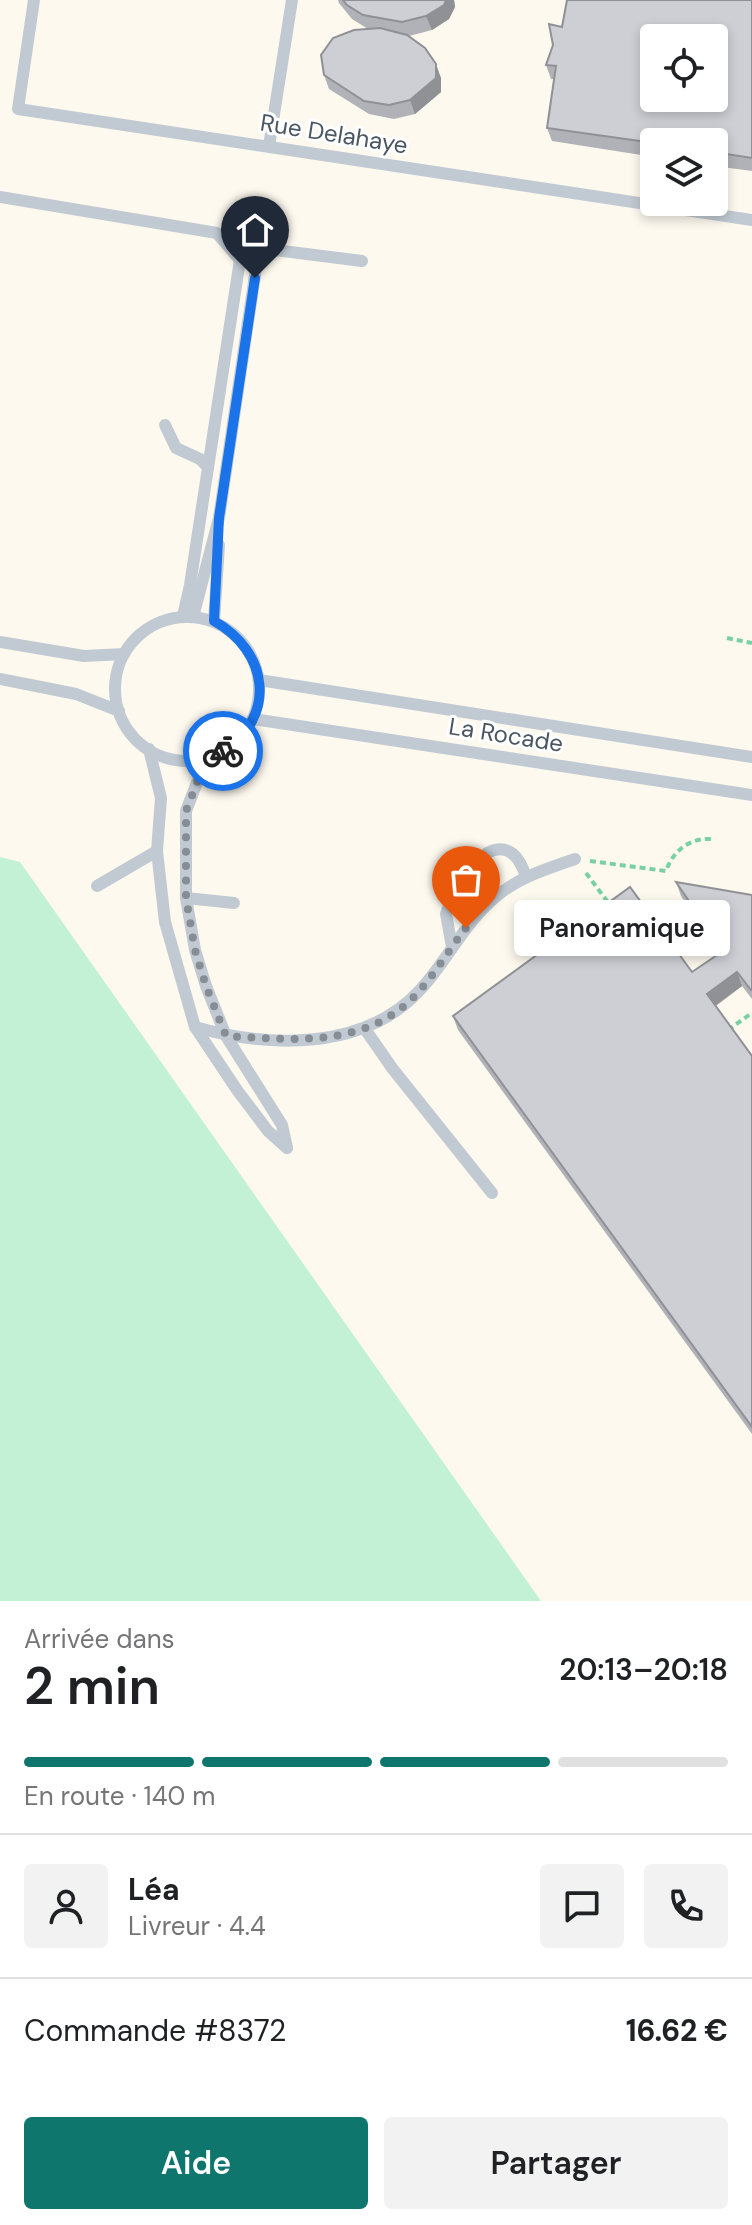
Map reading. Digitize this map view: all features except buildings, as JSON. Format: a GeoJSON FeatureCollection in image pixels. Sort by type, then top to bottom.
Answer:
{"type":"FeatureCollection","features":[{"type":"Feature","properties":{"kind":"lane","name":"Rue Delahaye"},"geometry":{"type":"LineString","coordinates":[[34,0],[18,109],[752,220]]}},
{"type":"Feature","properties":{"kind":"lane"},"geometry":{"type":"LineString","coordinates":[[269,146],[292,0]]}},
{"type":"Feature","properties":{"kind":"lane"},"geometry":{"type":"LineString","coordinates":[[0,197],[217,233],[240,260],[188,616]]}},
{"type":"Feature","properties":{"kind":"lane"},"geometry":{"type":"LineString","coordinates":[[214,621],[219,518],[259,248],[362,261]]}},
{"type":"Feature","properties":{"kind":"lane"},"geometry":{"type":"LineString","coordinates":[[165,425],[176,448],[200,459],[208,467]]}},
{"type":"Feature","properties":{"kind":"lane"},"geometry":{"type":"LineString","coordinates":[[188,616],[219,518]]}},
{"type":"Feature","properties":{"kind":"lane"},"geometry":{"type":"LineString","coordinates":[[188,616],[214,621],[231,630],[245,644],[255,661],[259,700],[253,719],[241,737],[225,750],[206,759],[186,761],[167,758],[136,739],[119,711],[115,682],[124,654],[139,635],[159,622],[188,616]]}},
{"type":"Feature","properties":{"kind":"lane"},"geometry":{"type":"LineString","coordinates":[[0,642],[84,656],[124,654]]}},
{"type":"Feature","properties":{"kind":"lane"},"geometry":{"type":"LineString","coordinates":[[0,679],[76,694],[119,711]]}},
{"type":"Feature","properties":{"kind":"lane","name":"La Rocade"},"geometry":{"type":"LineString","coordinates":[[259,680],[752,757]]}},
{"type":"Feature","properties":{"kind":"lane","name":"La Rocade"},"geometry":{"type":"LineString","coordinates":[[253,719],[752,795]]}},
{"type":"Feature","properties":{"kind":"lane"},"geometry":{"type":"LineString","coordinates":[[149,749],[161,798],[157,851],[165,922],[195,1027],[268,1131],[287,1148],[282,1125],[226,1036],[195,950],[186,898],[186,811],[206,759]]}},
{"type":"Feature","properties":{"kind":"lane"},"geometry":{"type":"LineString","coordinates":[[452,947],[446,914],[450,903],[480,872],[487,853],[498,847],[508,849],[519,860],[526,877]]}},
{"type":"Feature","properties":{"kind":"lane"},"geometry":{"type":"LineString","coordinates":[[97,886],[157,851]]}},
{"type":"Feature","properties":{"kind":"lane"},"geometry":{"type":"LineString","coordinates":[[195,1027],[226,1036],[295,1040],[345,1036],[365,1029],[397,1012],[421,990],[481,909],[500,892],[526,877],[575,859]]}},
{"type":"Feature","properties":{"kind":"lane"},"geometry":{"type":"LineString","coordinates":[[186,898],[234,903]]}},
{"type":"Feature","properties":{"kind":"lane"},"geometry":{"type":"LineString","coordinates":[[365,1029],[392,1068],[492,1193]]}},
{"type":"Feature","properties":{"kind":"path"},"geometry":{"type":"LineString","coordinates":[[727,638],[752,643]]}},
{"type":"Feature","properties":{"kind":"path"},"geometry":{"type":"LineString","coordinates":[[575,859],[666,871],[669,861],[690,842],[700,838],[711,839]]}},
{"type":"Feature","properties":{"kind":"path"},"geometry":{"type":"LineString","coordinates":[[575,859],[612,908]]}},
{"type":"Feature","properties":{"kind":"path"},"geometry":{"type":"LineString","coordinates":[[722,1035],[752,1013]]}},
{"type":"Feature","properties":{"kind":"shaded area"},"geometry":{"type":"Polygon","coordinates":[[[0,0],[752,0],[752,1601],[0,1601],[0,0]]]}},
{"type":"Feature","properties":{"kind":"green space"},"geometry":{"type":"Polygon","coordinates":[[[0,857],[20,862],[541,1601],[0,1601],[0,857]]]}},
{"type":"Feature","properties":{"kind":"way so far"},"geometry":{"type":"LineString","coordinates":[[223,751],[206,759],[186,811],[186,898],[195,950],[226,1036],[295,1040],[345,1036],[365,1029],[397,1012],[421,990],[466,928]]}},
{"type":"Feature","properties":{"kind":"place","name":"Panoramique"},"geometry":{"type":"Point","coordinates":[466,928]}},
{"type":"Feature","properties":{"kind":"route"},"geometry":{"type":"LineString","coordinates":[[223,751],[241,737],[253,719],[259,700],[255,661],[245,644],[231,630],[214,621],[219,518],[255,278]]}}]}
